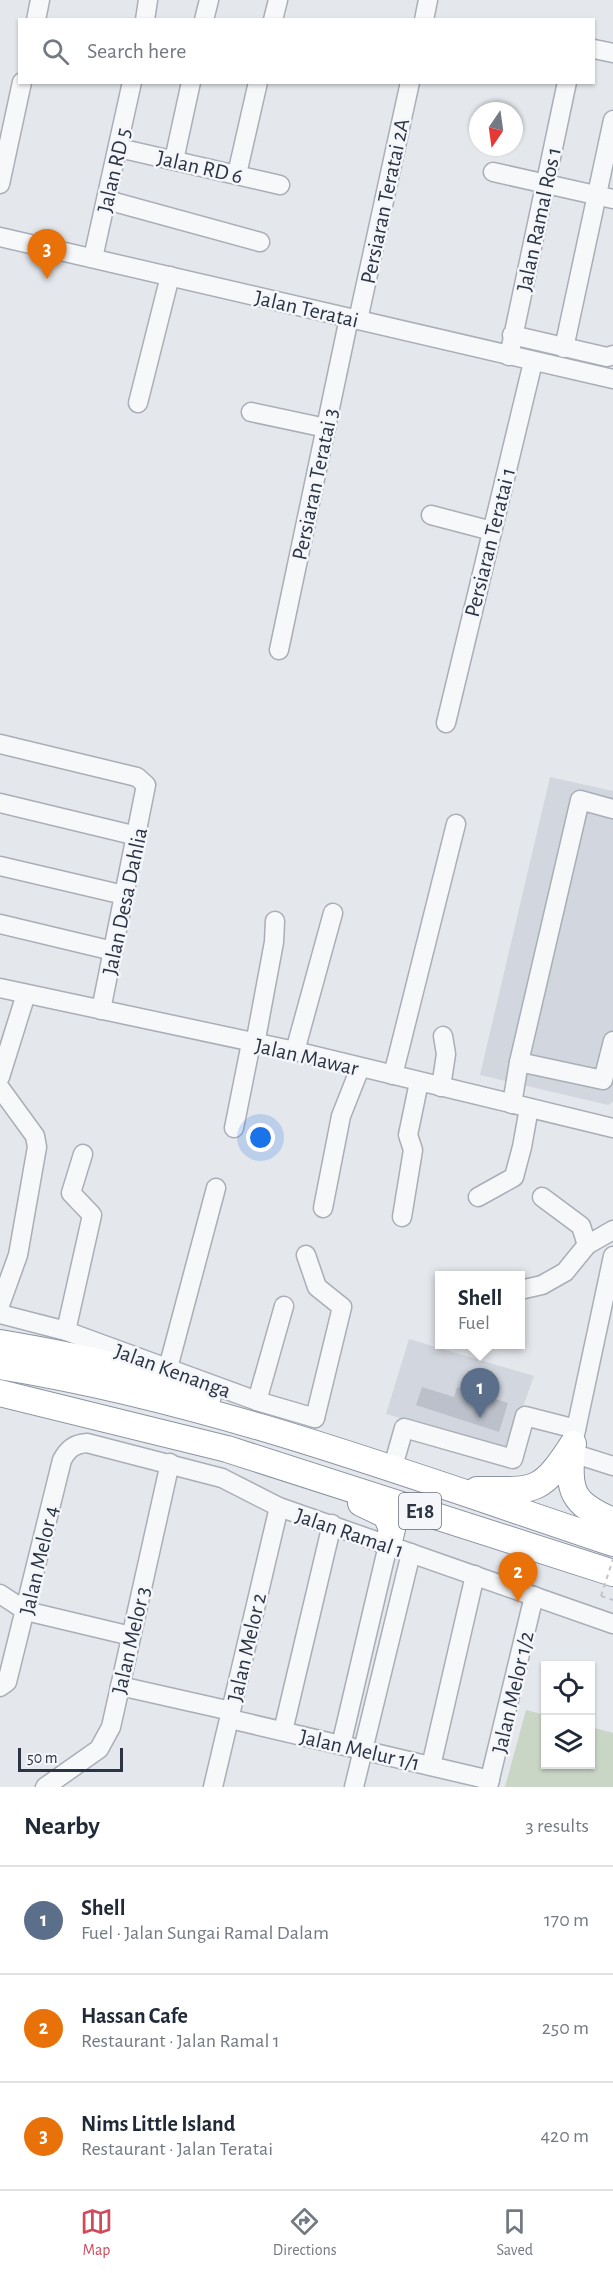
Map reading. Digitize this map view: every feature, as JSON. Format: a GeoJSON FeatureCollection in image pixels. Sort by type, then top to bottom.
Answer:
{"type":"FeatureCollection","features":[{"type":"Feature","properties":{"kind":"highway"},"geometry":{"type":"LineString","coordinates":[[0,1330],[61,1342]]}},
{"type":"Feature","properties":{"kind":"highway","name":"E18"},"geometry":{"type":"LineString","coordinates":[[0,1343],[61,1342],[131,1370],[205,1395],[255,1416],[269,1430]]}},
{"type":"Feature","properties":{"kind":"highway","name":"E18"},"geometry":{"type":"LineString","coordinates":[[0,1366],[140,1394],[269,1430],[613,1543]]}},
{"type":"Feature","properties":{"kind":"highway","name":"E18"},"geometry":{"type":"LineString","coordinates":[[0,1393],[227,1449],[613,1573]]}},
{"type":"Feature","properties":{"kind":"highway"},"geometry":{"type":"LineString","coordinates":[[455,1490],[513,1490],[534,1486],[552,1475],[573,1442]]}},
{"type":"Feature","properties":{"kind":"highway"},"geometry":{"type":"LineString","coordinates":[[573,1442],[572,1491],[580,1505],[613,1521]]}},
{"type":"Feature","properties":{"kind":"highway"},"geometry":{"type":"LineString","coordinates":[[227,1449],[386,1515],[398,1548]]}},
{"type":"Feature","properties":{"kind":"highway"},"geometry":{"type":"LineString","coordinates":[[398,1548],[402,1526],[408,1522],[544,1551]]}},
{"type":"Feature","properties":{"kind":"street"},"geometry":{"type":"LineString","coordinates":[[36,18],[40,0]]}},
{"type":"Feature","properties":{"kind":"street"},"geometry":{"type":"LineString","coordinates":[[144,18],[148,0]]}},
{"type":"Feature","properties":{"kind":"street"},"geometry":{"type":"LineString","coordinates":[[204,18],[209,0]]}},
{"type":"Feature","properties":{"kind":"street"},"geometry":{"type":"LineString","coordinates":[[274,18],[278,0]]}},
{"type":"Feature","properties":{"kind":"street"},"geometry":{"type":"LineString","coordinates":[[424,18],[428,0]]}},
{"type":"Feature","properties":{"kind":"street"},"geometry":{"type":"LineString","coordinates":[[0,184],[22,84]]}},
{"type":"Feature","properties":{"kind":"street","name":"Jalan RD 5"},"geometry":{"type":"LineString","coordinates":[[93,258],[132,84]]}},
{"type":"Feature","properties":{"kind":"street"},"geometry":{"type":"LineString","coordinates":[[174,160],[191,84]]}},
{"type":"Feature","properties":{"kind":"street"},"geometry":{"type":"LineString","coordinates":[[237,174],[258,84]]}},
{"type":"Feature","properties":{"kind":"street","name":"Persiaran Teratai 2A"},"geometry":{"type":"LineString","coordinates":[[353,319],[410,84]]}},
{"type":"Feature","properties":{"kind":"street","name":"Jalan Ramal Ros 1"},"geometry":{"type":"LineString","coordinates":[[508,356],[567,84]]}},
{"type":"Feature","properties":{"kind":"street"},"geometry":{"type":"LineString","coordinates":[[564,348],[604,197],[613,120]]}},
{"type":"Feature","properties":{"kind":"street","name":"Jalan RD 6"},"geometry":{"type":"LineString","coordinates":[[119,148],[280,185]]}},
{"type":"Feature","properties":{"kind":"street"},"geometry":{"type":"LineString","coordinates":[[493,172],[604,197]]}},
{"type":"Feature","properties":{"kind":"street"},"geometry":{"type":"LineString","coordinates":[[107,200],[260,242]]}},
{"type":"Feature","properties":{"kind":"street","name":"Jalan Teratai"},"geometry":{"type":"LineString","coordinates":[[0,237],[613,379]]}},
{"type":"Feature","properties":{"kind":"street"},"geometry":{"type":"LineString","coordinates":[[138,403],[170,276]]}},
{"type":"Feature","properties":{"kind":"street","name":"Persiaran Teratai 3"},"geometry":{"type":"LineString","coordinates":[[279,650],[326,428],[353,319]]}},
{"type":"Feature","properties":{"kind":"street"},"geometry":{"type":"LineString","coordinates":[[512,335],[607,357],[613,355]]}},
{"type":"Feature","properties":{"kind":"street","name":"Persiaran Teratai 1"},"geometry":{"type":"LineString","coordinates":[[446,723],[533,362]]}},
{"type":"Feature","properties":{"kind":"street"},"geometry":{"type":"LineString","coordinates":[[251,412],[326,428]]}},
{"type":"Feature","properties":{"kind":"street"},"geometry":{"type":"LineString","coordinates":[[431,515],[492,531]]}},
{"type":"Feature","properties":{"kind":"street","name":"Jalan Desa Dahlia"},"geometry":{"type":"LineString","coordinates":[[0,744],[137,777],[143,781],[147,791],[101,1011]]}},
{"type":"Feature","properties":{"kind":"street"},"geometry":{"type":"LineString","coordinates":[[478,1197],[514,1177],[522,1147],[519,1062],[580,800],[613,809]]}},
{"type":"Feature","properties":{"kind":"street"},"geometry":{"type":"LineString","coordinates":[[0,803],[137,836]]}},
{"type":"Feature","properties":{"kind":"street"},"geometry":{"type":"LineString","coordinates":[[393,1075],[456,824]]}},
{"type":"Feature","properties":{"kind":"street"},"geometry":{"type":"LineString","coordinates":[[0,866],[124,895]]}},
{"type":"Feature","properties":{"kind":"street"},"geometry":{"type":"LineString","coordinates":[[295,1051],[333,913]]}},
{"type":"Feature","properties":{"kind":"street"},"geometry":{"type":"LineString","coordinates":[[234,1128],[274,942],[275,921]]}},
{"type":"Feature","properties":{"kind":"street"},"geometry":{"type":"LineString","coordinates":[[0,924],[113,951]]}},
{"type":"Feature","properties":{"kind":"street","name":"Jalan Mawar"},"geometry":{"type":"LineString","coordinates":[[0,988],[253,1044],[295,1051],[613,1128]]}},
{"type":"Feature","properties":{"kind":"street"},"geometry":{"type":"LineString","coordinates":[[0,1077],[26,994]]}},
{"type":"Feature","properties":{"kind":"street"},"geometry":{"type":"LineString","coordinates":[[441,1087],[446,1053],[444,1036]]}},
{"type":"Feature","properties":{"kind":"street"},"geometry":{"type":"LineString","coordinates":[[519,1062],[603,1080],[613,1041]]}},
{"type":"Feature","properties":{"kind":"street"},"geometry":{"type":"LineString","coordinates":[[323,1208],[341,1116],[360,1068]]}},
{"type":"Feature","properties":{"kind":"street"},"geometry":{"type":"LineString","coordinates":[[402,1217],[413,1150],[408,1135],[419,1082]]}},
{"type":"Feature","properties":{"kind":"street"},"geometry":{"type":"LineString","coordinates":[[0,1088],[35,1136],[37,1147],[18,1255],[0,1305]]}},
{"type":"Feature","properties":{"kind":"street"},"geometry":{"type":"LineString","coordinates":[[588,1121],[613,1120]]}},
{"type":"Feature","properties":{"kind":"street"},"geometry":{"type":"LineString","coordinates":[[588,1121],[613,1136]]}},
{"type":"Feature","properties":{"kind":"street"},"geometry":{"type":"LineString","coordinates":[[61,1342],[92,1215],[71,1193],[83,1154]]}},
{"type":"Feature","properties":{"kind":"street"},"geometry":{"type":"LineString","coordinates":[[168,1368],[216,1188]]}},
{"type":"Feature","properties":{"kind":"street"},"geometry":{"type":"LineString","coordinates":[[542,1197],[581,1226],[587,1245]]}},
{"type":"Feature","properties":{"kind":"street"},"geometry":{"type":"LineString","coordinates":[[525,1289],[542,1285],[565,1272],[587,1245],[613,1230]]}},
{"type":"Feature","properties":{"kind":"street"},"geometry":{"type":"LineString","coordinates":[[306,1255],[317,1287],[342,1307],[315,1418],[326,1448]]}},
{"type":"Feature","properties":{"kind":"street"},"geometry":{"type":"LineString","coordinates":[[573,1442],[613,1256]]}},
{"type":"Feature","properties":{"kind":"street"},"geometry":{"type":"LineString","coordinates":[[257,1401],[284,1306]]}},
{"type":"Feature","properties":{"kind":"street","name":"Jalan Kenanga"},"geometry":{"type":"LineString","coordinates":[[0,1314],[61,1342],[168,1368],[257,1401],[315,1418]]}},
{"type":"Feature","properties":{"kind":"street"},"geometry":{"type":"LineString","coordinates":[[392,1470],[404,1428],[513,1459],[525,1416],[613,1466]]}},
{"type":"Feature","properties":{"kind":"street","name":"Jalan Ramal 1"},"geometry":{"type":"LineString","coordinates":[[87,1443],[222,1478],[279,1507],[613,1624]]}},
{"type":"Feature","properties":{"kind":"street","name":"Jalan Melor 4"},"geometry":{"type":"LineString","coordinates":[[0,1687],[7,1682],[62,1460],[71,1447],[87,1443]]}},
{"type":"Feature","properties":{"kind":"street","name":"Jalan Melor 3"},"geometry":{"type":"LineString","coordinates":[[45,1787],[99,1749],[111,1727],[170,1463]]}},
{"type":"Feature","properties":{"kind":"street","name":"Jalan Melor 2"},"geometry":{"type":"LineString","coordinates":[[213,1787],[279,1507]]}},
{"type":"Feature","properties":{"kind":"street"},"geometry":{"type":"LineString","coordinates":[[283,1731],[332,1524]]}},
{"type":"Feature","properties":{"kind":"street"},"geometry":{"type":"LineString","coordinates":[[341,1745],[398,1548]]}},
{"type":"Feature","properties":{"kind":"street"},"geometry":{"type":"LineString","coordinates":[[354,1787],[363,1750],[398,1548]]}},
{"type":"Feature","properties":{"kind":"street"},"geometry":{"type":"LineString","coordinates":[[431,1766],[475,1575]]}},
{"type":"Feature","properties":{"kind":"street"},"geometry":{"type":"LineString","coordinates":[[0,1594],[26,1611],[131,1636]]}},
{"type":"Feature","properties":{"kind":"street","name":"Jalan Melor 1/2"},"geometry":{"type":"LineString","coordinates":[[493,1784],[534,1596]]}},
{"type":"Feature","properties":{"kind":"street","name":"Jalan Melur 1/1"},"geometry":{"type":"LineString","coordinates":[[120,1686],[283,1731],[431,1766],[493,1784]]}},
{"type":"Feature","properties":{"kind":"path"},"geometry":{"type":"LineString","coordinates":[[613,1559],[601,1596],[613,1600]]}},
{"type":"Feature","properties":{"kind":"shaded area"},"geometry":{"type":"Polygon","coordinates":[[[550,777],[613,791],[613,1102],[608,1105],[480,1075],[550,777]]]}},
{"type":"Feature","properties":{"kind":"shaded area"},"geometry":{"type":"Polygon","coordinates":[[[409,1339],[435,1347],[435,1349],[443,1349],[534,1376],[508,1448],[386,1414],[409,1339]]]}},
{"type":"Feature","properties":{"kind":"green space"},"geometry":{"type":"Polygon","coordinates":[[[526,1710],[541,1714],[541,1769],[595,1769],[595,1728],[613,1733],[613,1787],[505,1787],[526,1710]]]}},
{"type":"Feature","properties":{"kind":"building"},"geometry":{"type":"Polygon","coordinates":[[[422,1387],[454,1397],[457,1387],[508,1403],[499,1432],[416,1405],[422,1387]]]}},
{"type":"Feature","properties":{"kind":"place","name":"Nims Little Island"},"geometry":{"type":"Point","coordinates":[47,279]}},
{"type":"Feature","properties":{"kind":"place","name":"Shell"},"geometry":{"type":"Point","coordinates":[480,1418]}},
{"type":"Feature","properties":{"kind":"place","name":"Hassan Cafe"},"geometry":{"type":"Point","coordinates":[518,1602]}}]}
